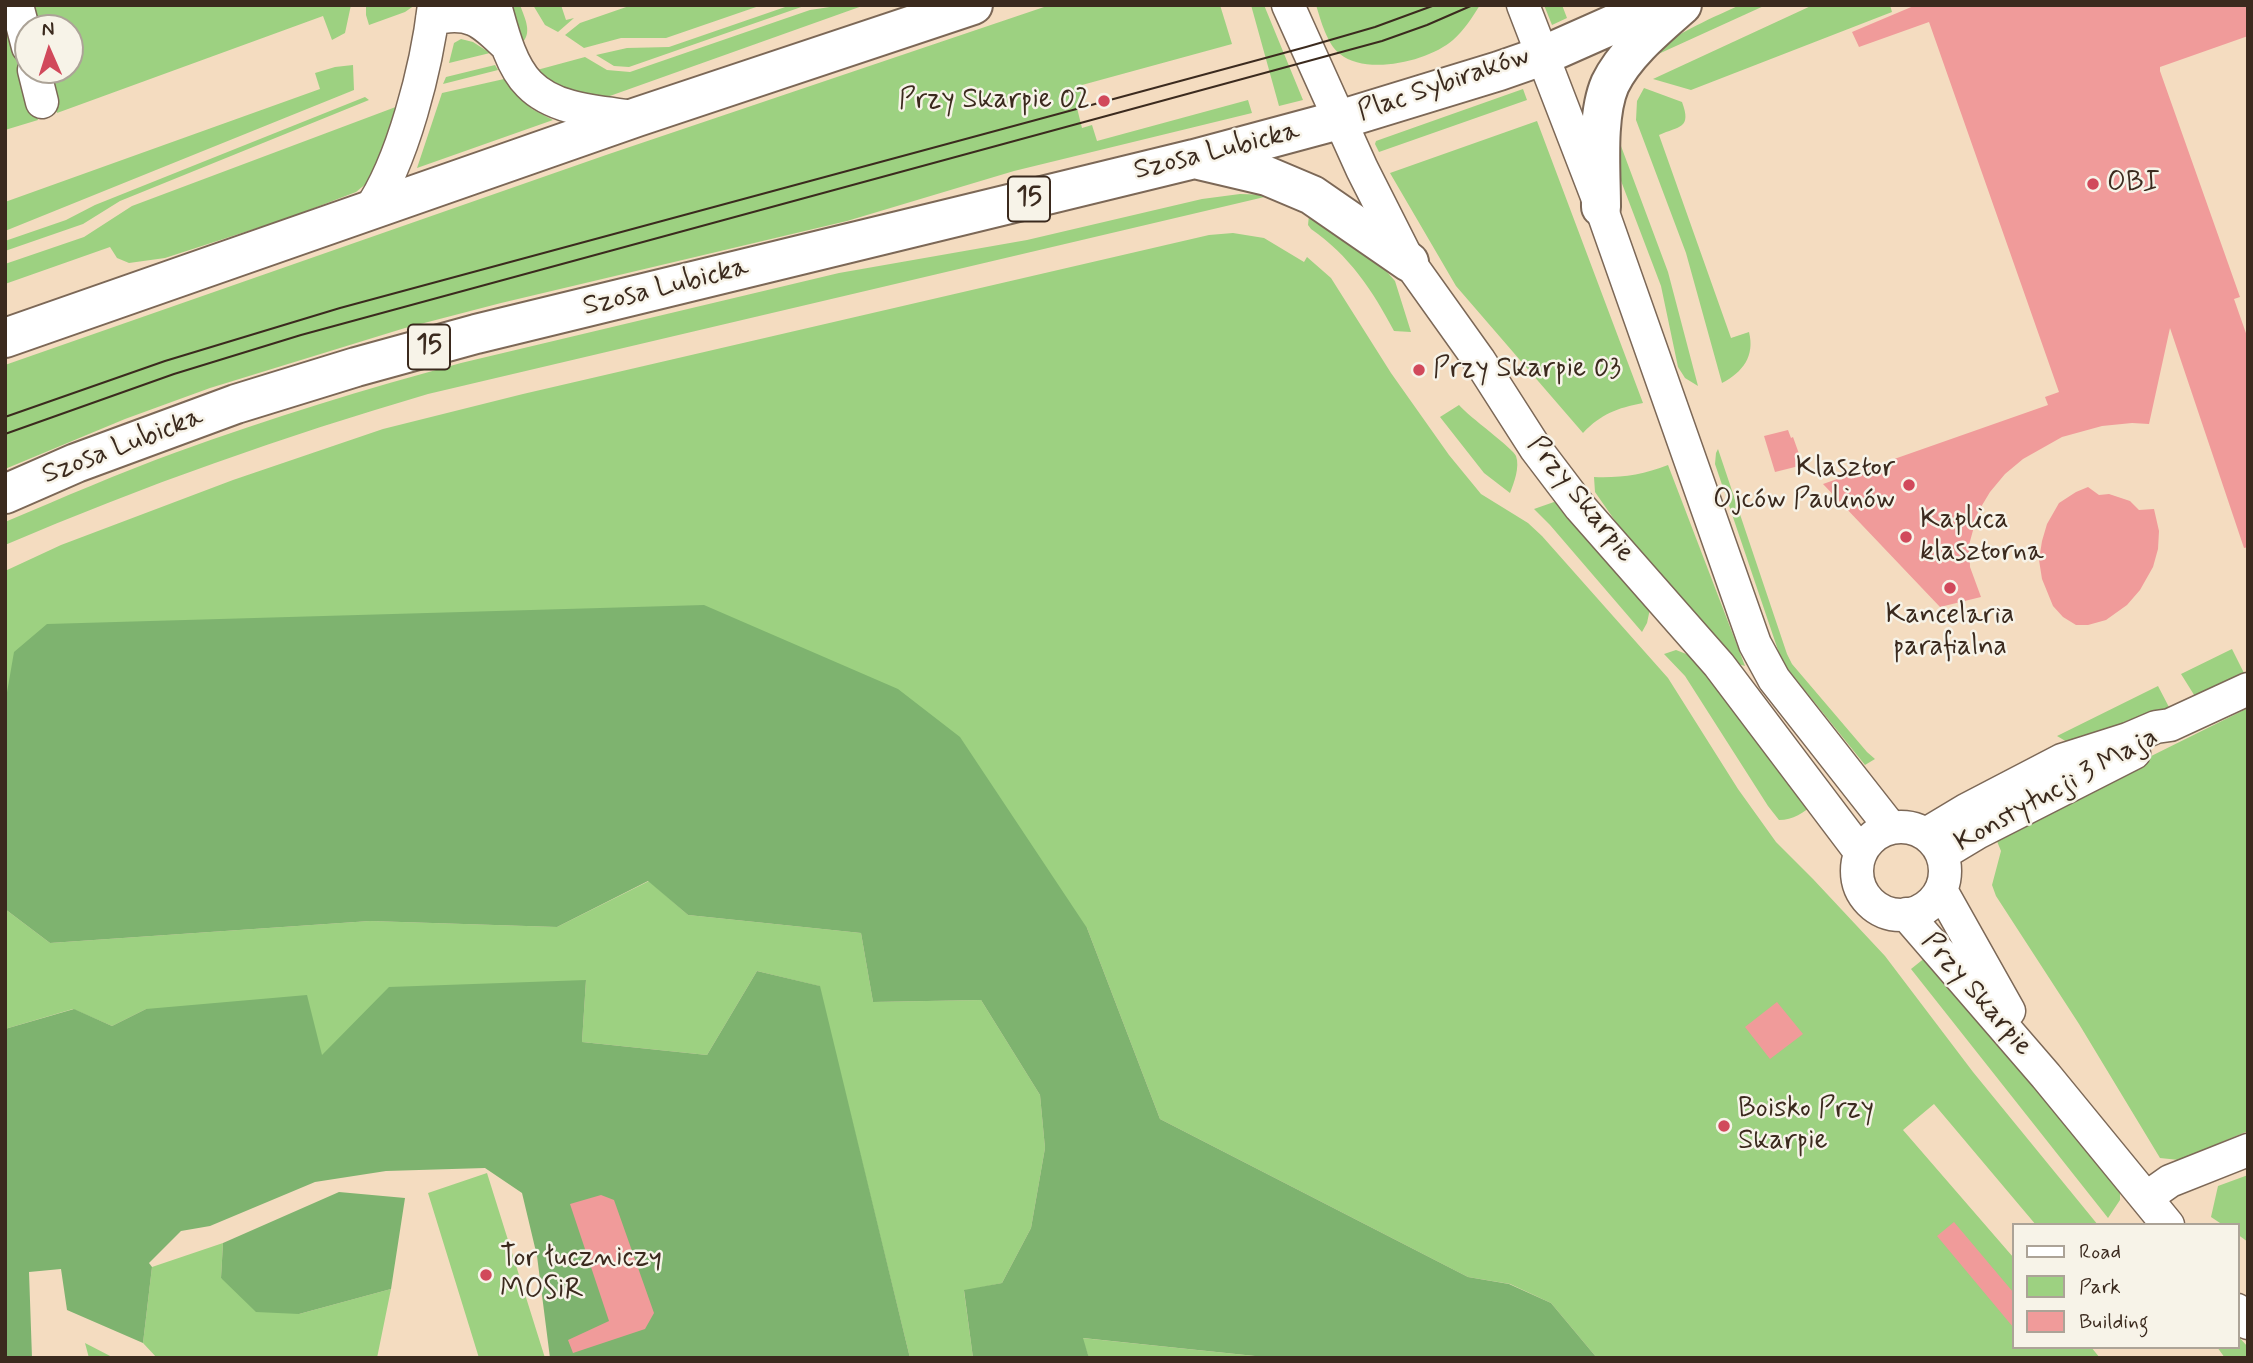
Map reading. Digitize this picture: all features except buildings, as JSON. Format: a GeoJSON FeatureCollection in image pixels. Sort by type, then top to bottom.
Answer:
{"type":"FeatureCollection","features":[{"type":"Feature","properties":{"kind":"main road"},"geometry":{"type":"LineString","coordinates":[[5,338],[637,117],[972,5]]}},
{"type":"Feature","properties":{"kind":"main road","name":"15"},"geometry":{"type":"LineString","coordinates":[[1542,56],[1657,5]]}},
{"type":"Feature","properties":{"kind":"main road"},"geometry":{"type":"LineString","coordinates":[[1601,207],[1602,116],[1611,83],[1633,52],[1682,5]]}},
{"type":"Feature","properties":{"kind":"main road","name":"Plac Sybiraków"},"geometry":{"type":"LineString","coordinates":[[1339,120],[1542,56]]}},
{"type":"Feature","properties":{"kind":"main road","name":"Szosa Lubicka"},"geometry":{"type":"LineString","coordinates":[[5,494],[76,463],[236,404],[356,367],[476,334],[1194,159],[1339,120]]}},
{"type":"Feature","properties":{"kind":"main road"},"geometry":{"type":"LineString","coordinates":[[1194,159],[1267,176],[1312,195],[1409,262]]}},
{"type":"Feature","properties":{"kind":"street"},"geometry":{"type":"LineString","coordinates":[[495,5],[519,71],[530,85],[569,106],[637,117]]}},
{"type":"Feature","properties":{"kind":"street","name":"Plac Sybiraków"},"geometry":{"type":"LineString","coordinates":[[1288,5],[1339,120]]}},
{"type":"Feature","properties":{"kind":"street","name":"Plac Sybiraków"},"geometry":{"type":"LineString","coordinates":[[1523,5],[1542,56]]}},
{"type":"Feature","properties":{"kind":"street"},"geometry":{"type":"LineString","coordinates":[[368,212],[384,186],[416,97],[433,12],[473,18],[509,47]]}},
{"type":"Feature","properties":{"kind":"street"},"geometry":{"type":"LineString","coordinates":[[1542,56],[1601,207],[1755,644],[1774,679],[1882,816],[1909,827],[1934,844],[1945,872],[1941,890],[1927,907],[1917,912],[1895,914],[1884,911],[1866,897],[1860,887],[1857,876],[1861,853],[1868,841],[1878,833],[1882,816]]}},
{"type":"Feature","properties":{"kind":"street"},"geometry":{"type":"LineString","coordinates":[[38,84],[43,102]]}},
{"type":"Feature","properties":{"kind":"street","name":"Przy Skarpie"},"geometry":{"type":"LineString","coordinates":[[1339,120],[1409,262],[1479,360],[1536,449],[1580,507],[1719,665],[1861,853]]}},
{"type":"Feature","properties":{"kind":"street","name":"Konstytucji 3 Maja"},"geometry":{"type":"LineString","coordinates":[[1934,844],[1954,817],[2062,760],[2156,727],[2170,726],[2248,688]]}},
{"type":"Feature","properties":{"kind":"street","name":"Konstytucji 3 Maja"},"geometry":{"type":"LineString","coordinates":[[1934,844],[1977,833],[2163,738],[2170,726]]}},
{"type":"Feature","properties":{"kind":"street"},"geometry":{"type":"LineString","coordinates":[[1882,816],[1893,811],[1931,818],[1954,817]]}},
{"type":"Feature","properties":{"kind":"street","name":"Przy Skarpie"},"geometry":{"type":"LineString","coordinates":[[1941,890],[2046,1076]]}},
{"type":"Feature","properties":{"kind":"street","name":"Przy Skarpie"},"geometry":{"type":"LineString","coordinates":[[1906,914],[2046,1076],[2166,1223]]}},
{"type":"Feature","properties":{"kind":"street"},"geometry":{"type":"LineString","coordinates":[[2146,1198],[2170,1181],[2248,1150]]}},
{"type":"Feature","properties":{"kind":"green space"},"geometry":{"type":"Polygon","coordinates":[[[5,5],[9,5],[14,25],[14,84],[29,84],[38,120],[5,130],[5,5]]]}},
{"type":"Feature","properties":{"kind":"green space"},"geometry":{"type":"Polygon","coordinates":[[[29,5],[351,5],[345,33],[332,40],[323,16],[57,113],[50,84],[84,84],[84,14],[31,14],[29,5]]]}},
{"type":"Feature","properties":{"kind":"green space"},"geometry":{"type":"Polygon","coordinates":[[[366,5],[415,5],[405,12],[369,25],[366,5]]]}},
{"type":"Feature","properties":{"kind":"green space"},"geometry":{"type":"Polygon","coordinates":[[[507,5],[520,5],[524,15],[527,35],[521,44],[507,5]]]}},
{"type":"Feature","properties":{"kind":"green space"},"geometry":{"type":"Polygon","coordinates":[[[533,5],[561,5],[566,20],[574,18],[558,32],[545,25],[533,5]]]}},
{"type":"Feature","properties":{"kind":"green space"},"geometry":{"type":"Polygon","coordinates":[[[632,5],[762,5],[666,38],[621,38],[584,48],[565,35],[580,23],[632,5]]]}},
{"type":"Feature","properties":{"kind":"green space"},"geometry":{"type":"Polygon","coordinates":[[[791,5],[807,5],[629,67],[614,66],[596,55],[627,48],[669,47],[791,5]]]}},
{"type":"Feature","properties":{"kind":"green space"},"geometry":{"type":"Polygon","coordinates":[[[865,5],[607,97],[587,96],[569,91],[537,70],[585,57],[607,70],[630,72],[810,10],[865,5]]]}},
{"type":"Feature","properties":{"kind":"green space"},"geometry":{"type":"Polygon","coordinates":[[[1050,5],[1220,5],[1232,44],[1082,85],[1086,100],[1076,104],[1082,128],[1092,125],[1097,141],[1248,100],[1252,113],[1014,171],[847,221],[405,328],[210,388],[125,419],[5,469],[5,365],[606,155],[1050,5]]]}},
{"type":"Feature","properties":{"kind":"green space"},"geometry":{"type":"Polygon","coordinates":[[[1251,5],[1264,5],[1303,100],[1279,106],[1251,5]]]}},
{"type":"Feature","properties":{"kind":"green space"},"geometry":{"type":"Polygon","coordinates":[[[1316,5],[1480,5],[1461,32],[1442,48],[1414,59],[1381,65],[1352,61],[1335,50],[1322,25],[1316,5]]]}},
{"type":"Feature","properties":{"kind":"green space"},"geometry":{"type":"Polygon","coordinates":[[[1544,5],[1562,5],[1567,18],[1552,25],[1544,5]]]}},
{"type":"Feature","properties":{"kind":"green space"},"geometry":{"type":"Polygon","coordinates":[[[1740,5],[1766,5],[1643,61],[1677,36],[1740,5]]]}},
{"type":"Feature","properties":{"kind":"green space"},"geometry":{"type":"Polygon","coordinates":[[[1813,5],[1890,5],[1892,12],[1691,90],[1653,79],[1813,5]]]}},
{"type":"Feature","properties":{"kind":"green space"},"geometry":{"type":"Polygon","coordinates":[[[461,39],[473,42],[490,53],[449,63],[454,43],[461,39]]]}},
{"type":"Feature","properties":{"kind":"green space"},"geometry":{"type":"Polygon","coordinates":[[[353,65],[354,90],[5,231],[5,202],[320,89],[315,73],[353,65]]]}},
{"type":"Feature","properties":{"kind":"green space"},"geometry":{"type":"Polygon","coordinates":[[[495,65],[498,70],[443,84],[446,77],[495,65]]]}},
{"type":"Feature","properties":{"kind":"green space"},"geometry":{"type":"Polygon","coordinates":[[[504,79],[532,109],[553,120],[417,168],[442,93],[504,79]]]}},
{"type":"Feature","properties":{"kind":"green space"},"geometry":{"type":"Polygon","coordinates":[[[1644,88],[1682,102],[1685,117],[1682,125],[1659,135],[1731,338],[1749,332],[1750,349],[1746,362],[1736,374],[1722,383],[1686,253],[1636,120],[1637,101],[1644,88]]]}},
{"type":"Feature","properties":{"kind":"green space"},"geometry":{"type":"Polygon","coordinates":[[[1523,89],[1527,100],[1379,152],[1375,144],[1376,141],[1523,89]]]}},
{"type":"Feature","properties":{"kind":"green space"},"geometry":{"type":"Polygon","coordinates":[[[365,97],[369,100],[120,201],[83,224],[5,251],[5,241],[66,220],[95,205],[365,97]]]}},
{"type":"Feature","properties":{"kind":"green space"},"geometry":{"type":"Polygon","coordinates":[[[401,105],[373,178],[356,192],[288,218],[165,258],[129,263],[117,258],[110,247],[5,284],[5,264],[84,237],[132,206],[401,105]]]}},
{"type":"Feature","properties":{"kind":"green space"},"geometry":{"type":"Polygon","coordinates":[[[1537,121],[1643,403],[1610,413],[1583,433],[1456,286],[1390,173],[1537,121]]]}},
{"type":"Feature","properties":{"kind":"green space"},"geometry":{"type":"Polygon","coordinates":[[[1615,130],[1668,272],[1698,386],[1685,378],[1678,367],[1661,286],[1618,173],[1615,130]]]}},
{"type":"Feature","properties":{"kind":"green space"},"geometry":{"type":"Polygon","coordinates":[[[1240,194],[1273,195],[428,394],[214,463],[5,545],[5,522],[112,477],[247,427],[425,373],[839,273],[1027,240],[1202,199],[1240,194]]]}},
{"type":"Feature","properties":{"kind":"green space"},"geometry":{"type":"Polygon","coordinates":[[[1309,215],[1380,264],[1395,281],[1411,332],[1394,331],[1359,275],[1337,250],[1308,225],[1309,215]]]}},
{"type":"Feature","properties":{"kind":"green space"},"geometry":{"type":"Polygon","coordinates":[[[1233,233],[1264,238],[1304,262],[1307,257],[1331,278],[1391,373],[1449,455],[1481,494],[1528,523],[1542,536],[1668,678],[1738,789],[1776,842],[1885,956],[1973,1072],[2096,1223],[2034,1223],[1934,1104],[1903,1130],[2011,1255],[2011,1349],[2093,1349],[2100,1358],[1597,1358],[1551,1303],[1510,1284],[1468,1277],[1160,1119],[1087,928],[5,704],[5,571],[61,545],[233,480],[383,429],[1209,235],[1233,233]]]}},
{"type":"Feature","properties":{"kind":"green space"},"geometry":{"type":"Polygon","coordinates":[[[1459,405],[1516,456],[1517,470],[1510,493],[1484,473],[1440,417],[1459,405]]]}},
{"type":"Feature","properties":{"kind":"green space"},"geometry":{"type":"Polygon","coordinates":[[[1718,449],[1787,654],[1792,664],[1875,759],[1865,765],[1782,662],[1715,464],[1718,449]]]}},
{"type":"Feature","properties":{"kind":"green space"},"geometry":{"type":"Polygon","coordinates":[[[1668,465],[1745,666],[1738,664],[1618,525],[1595,492],[1594,477],[1631,475],[1668,465]]]}},
{"type":"Feature","properties":{"kind":"green space"},"geometry":{"type":"Polygon","coordinates":[[[1554,502],[1650,609],[1642,632],[1534,509],[1554,502]]]}},
{"type":"Feature","properties":{"kind":"green space"},"geometry":{"type":"Polygon","coordinates":[[[704,605],[898,689],[960,737],[1087,928],[1160,1119],[1468,1277],[1509,1284],[1551,1303],[1597,1358],[1274,1358],[1083,1338],[1089,1358],[973,1358],[964,1290],[1002,1283],[1031,1228],[1045,1148],[1040,1095],[981,1000],[873,1002],[861,933],[688,915],[648,881],[557,927],[370,921],[50,943],[5,909],[5,704],[14,652],[47,624],[704,605]]]}},
{"type":"Feature","properties":{"kind":"green space"},"geometry":{"type":"Polygon","coordinates":[[[2232,649],[2245,675],[2196,698],[2181,674],[2232,649]]]}},
{"type":"Feature","properties":{"kind":"green space"},"geometry":{"type":"Polygon","coordinates":[[[1676,650],[1694,657],[1814,803],[1810,807],[1794,817],[1779,820],[1685,676],[1664,654],[1676,650]]]}},
{"type":"Feature","properties":{"kind":"green space"},"geometry":{"type":"Polygon","coordinates":[[[2158,686],[2171,711],[2074,746],[2057,736],[2158,686]]]}},
{"type":"Feature","properties":{"kind":"green space"},"geometry":{"type":"Polygon","coordinates":[[[2248,708],[2248,1131],[2179,1160],[2160,1158],[2079,1024],[1996,896],[1992,885],[2001,851],[1994,834],[2248,708]]]}},
{"type":"Feature","properties":{"kind":"green space"},"geometry":{"type":"Polygon","coordinates":[[[649,881],[688,915],[861,933],[873,1002],[981,1000],[1040,1095],[1045,1148],[1031,1228],[1002,1283],[964,1291],[973,1358],[910,1358],[819,986],[757,971],[707,1055],[582,1042],[586,980],[322,1056],[146,1009],[112,1026],[73,1009],[5,1029],[5,909],[50,943],[370,921],[557,927],[649,881]]]}},
{"type":"Feature","properties":{"kind":"green space"},"geometry":{"type":"Polygon","coordinates":[[[1931,953],[2120,1191],[2120,1200],[2108,1218],[1911,969],[1931,953]]]}},
{"type":"Feature","properties":{"kind":"green space"},"geometry":{"type":"Polygon","coordinates":[[[757,971],[820,986],[910,1358],[550,1358],[537,1256],[522,1193],[485,1168],[386,1171],[315,1182],[210,1226],[181,1231],[149,1263],[152,1267],[143,1343],[67,1310],[61,1269],[29,1272],[32,1358],[5,1358],[5,1029],[74,1009],[112,1026],[146,1009],[307,995],[322,1055],[389,987],[586,980],[582,1042],[707,1055],[757,971]]]}},
{"type":"Feature","properties":{"kind":"green space","name":"Tor łuczniczy MOSiR"},"geometry":{"type":"Polygon","coordinates":[[[487,1173],[545,1358],[479,1358],[428,1193],[487,1173]]]}},
{"type":"Feature","properties":{"kind":"green space"},"geometry":{"type":"Polygon","coordinates":[[[2248,1175],[2248,1242],[2239,1235],[2239,1223],[2220,1223],[2211,1217],[2218,1186],[2248,1175]]]}},
{"type":"Feature","properties":{"kind":"green space"},"geometry":{"type":"Polygon","coordinates":[[[339,1192],[405,1198],[391,1289],[299,1314],[256,1312],[221,1278],[223,1243],[339,1192]]]}},
{"type":"Feature","properties":{"kind":"green space"},"geometry":{"type":"Polygon","coordinates":[[[223,1243],[221,1278],[299,1314],[391,1289],[377,1358],[157,1358],[143,1343],[152,1267],[223,1243]]]}},
{"type":"Feature","properties":{"kind":"green space"},"geometry":{"type":"Polygon","coordinates":[[[2239,1337],[2248,1347],[2248,1358],[2225,1358],[2218,1349],[2239,1349],[2239,1337]]]}},
{"type":"Feature","properties":{"kind":"green space"},"geometry":{"type":"Polygon","coordinates":[[[1082,1338],[1274,1358],[1089,1358],[1082,1338]]]}},
{"type":"Feature","properties":{"kind":"green space"},"geometry":{"type":"Polygon","coordinates":[[[85,1343],[114,1358],[89,1358],[85,1343]]]}},
{"type":"Feature","properties":{"kind":"tram line"},"geometry":{"type":"LineString","coordinates":[[5,417],[165,361],[340,308],[1306,47],[1375,27],[1435,5]]}},
{"type":"Feature","properties":{"kind":"tram line"},"geometry":{"type":"LineString","coordinates":[[5,434],[174,374],[301,335],[1382,41],[1473,5]]}},
{"type":"Feature","properties":{"kind":"place","name":"Przy Skarpie 02"},"geometry":{"type":"Point","coordinates":[1104,101]}},
{"type":"Feature","properties":{"kind":"place","name":"OBI"},"geometry":{"type":"Point","coordinates":[2093,184]}},
{"type":"Feature","properties":{"kind":"place","name":"Przy Skarpie 03"},"geometry":{"type":"Point","coordinates":[1419,370]}},
{"type":"Feature","properties":{"kind":"place","name":"Klasztor Ojców Paulinów"},"geometry":{"type":"Point","coordinates":[1909,485]}},
{"type":"Feature","properties":{"kind":"place","name":"Kaplica klasztorna"},"geometry":{"type":"Point","coordinates":[1906,537]}},
{"type":"Feature","properties":{"kind":"place","name":"Kancelaria parafialna"},"geometry":{"type":"Point","coordinates":[1950,588]}},
{"type":"Feature","properties":{"kind":"place","name":"Boisko Przy Skarpie"},"geometry":{"type":"Point","coordinates":[1724,1126]}},
{"type":"Feature","properties":{"kind":"place","name":"Tor łuczniczy MOSiR"},"geometry":{"type":"Point","coordinates":[486,1275]}}]}
